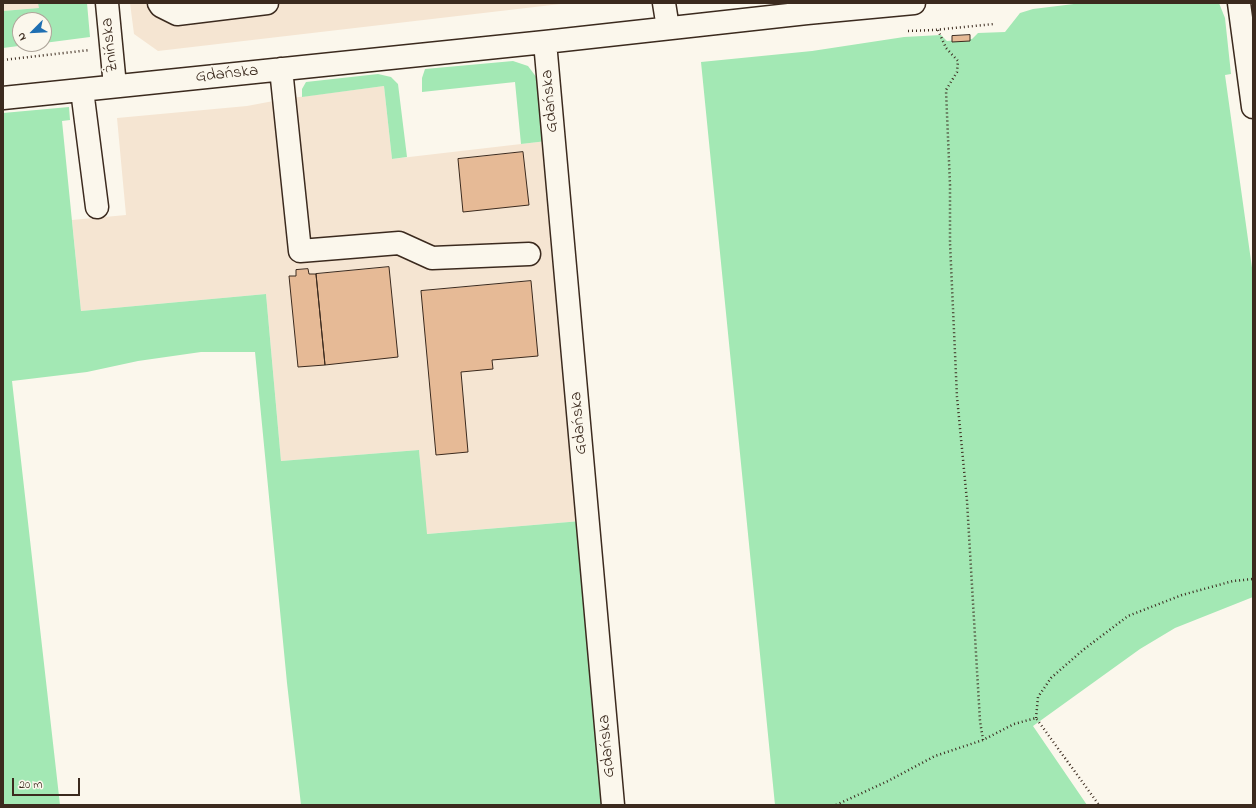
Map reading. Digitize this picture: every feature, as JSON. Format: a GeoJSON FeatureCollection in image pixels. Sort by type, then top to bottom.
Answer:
{"type":"FeatureCollection","features":[{"type":"Feature","properties":{"kind":"street","name":"Żnińska"},"geometry":{"type":"LineString","coordinates":[[107,3],[115,86]]}},
{"type":"Feature","properties":{"kind":"street"},"geometry":{"type":"LineString","coordinates":[[159,3],[160,6],[177,14],[267,3]]}},
{"type":"Feature","properties":{"kind":"street"},"geometry":{"type":"LineString","coordinates":[[664,3],[668,28]]}},
{"type":"Feature","properties":{"kind":"street","name":"Gdańska"},"geometry":{"type":"LineString","coordinates":[[3,98],[546,42],[668,28],[806,8],[914,3]]}},
{"type":"Feature","properties":{"kind":"street"},"geometry":{"type":"LineString","coordinates":[[1239,3],[1253,108]]}},
{"type":"Feature","properties":{"kind":"street","name":"Gdańska"},"geometry":{"type":"LineString","coordinates":[[546,42],[613,805]]}},
{"type":"Feature","properties":{"kind":"street"},"geometry":{"type":"LineString","coordinates":[[281,69],[300,252],[399,243],[432,258],[529,254]]}},
{"type":"Feature","properties":{"kind":"street"},"geometry":{"type":"LineString","coordinates":[[82,90],[97,207]]}},
{"type":"Feature","properties":{"kind":"path"},"geometry":{"type":"LineString","coordinates":[[908,31],[938,30],[994,24]]}},
{"type":"Feature","properties":{"kind":"path"},"geometry":{"type":"LineString","coordinates":[[938,30],[946,48],[958,61],[957,72],[946,90],[950,186],[950,243],[957,397],[967,501],[980,721],[983,740]]}},
{"type":"Feature","properties":{"kind":"path"},"geometry":{"type":"LineString","coordinates":[[1099,805],[1036,718],[1038,697],[1051,678],[1082,650],[1128,616],[1182,595],[1233,581],[1253,579]]}},
{"type":"Feature","properties":{"kind":"path"},"geometry":{"type":"LineString","coordinates":[[836,805],[888,781],[935,756],[983,740],[1014,724],[1036,718]]}},
{"type":"Feature","properties":{"kind":"shaded area"},"geometry":{"type":"Polygon","coordinates":[[[3,3],[66,3],[39,8],[3,11],[3,3]]]}},
{"type":"Feature","properties":{"kind":"shaded area"},"geometry":{"type":"Polygon","coordinates":[[[130,3],[569,3],[158,51],[134,34],[130,3]]]}},
{"type":"Feature","properties":{"kind":"shaded area"},"geometry":{"type":"Polygon","coordinates":[[[384,86],[392,159],[547,141],[581,521],[426,534],[419,450],[281,461],[266,294],[81,311],[72,220],[126,215],[117,118],[247,106],[284,99],[384,86]]]}},
{"type":"Feature","properties":{"kind":"green space"},"geometry":{"type":"Polygon","coordinates":[[[38,3],[87,3],[90,37],[52,42],[52,12],[12,12],[12,47],[3,48],[3,11],[39,8],[38,3]]]}},
{"type":"Feature","properties":{"kind":"green space"},"geometry":{"type":"Polygon","coordinates":[[[1082,3],[1219,3],[1225,18],[1231,74],[1225,75],[1253,275],[1253,597],[1175,628],[1140,649],[1033,726],[1087,805],[775,805],[701,62],[812,51],[904,37],[941,35],[947,41],[972,39],[978,33],[1005,32],[1020,13],[1033,9],[1082,3]]]}},
{"type":"Feature","properties":{"kind":"green space"},"geometry":{"type":"Polygon","coordinates":[[[513,61],[528,66],[540,82],[547,141],[521,144],[515,82],[422,92],[422,78],[425,69],[513,61]]]}},
{"type":"Feature","properties":{"kind":"green space"},"geometry":{"type":"Polygon","coordinates":[[[378,74],[391,77],[398,84],[407,157],[392,159],[384,86],[302,97],[302,89],[306,82],[378,74]]]}},
{"type":"Feature","properties":{"kind":"green space"},"geometry":{"type":"Polygon","coordinates":[[[69,107],[70,120],[62,121],[81,311],[266,294],[281,461],[419,450],[427,534],[581,521],[611,805],[301,805],[287,683],[255,352],[201,352],[138,361],[87,372],[12,381],[60,805],[3,805],[3,113],[69,107]]]}},
{"type":"Feature","properties":{"kind":"building"},"geometry":{"type":"Polygon","coordinates":[[[970,35],[970,41],[952,42],[952,36],[970,35]]]}},
{"type":"Feature","properties":{"kind":"building"},"geometry":{"type":"Polygon","coordinates":[[[523,152],[529,205],[463,212],[458,159],[523,152]]]}},
{"type":"Feature","properties":{"kind":"building"},"geometry":{"type":"Polygon","coordinates":[[[389,267],[398,357],[325,365],[316,274],[389,267]]]}},
{"type":"Feature","properties":{"kind":"building"},"geometry":{"type":"Polygon","coordinates":[[[308,269],[309,274],[316,274],[325,365],[298,367],[289,276],[296,276],[296,270],[308,269]]]}},
{"type":"Feature","properties":{"kind":"building"},"geometry":{"type":"Polygon","coordinates":[[[531,281],[538,356],[492,360],[493,369],[461,372],[468,452],[436,455],[421,291],[531,281]]]}}]}
